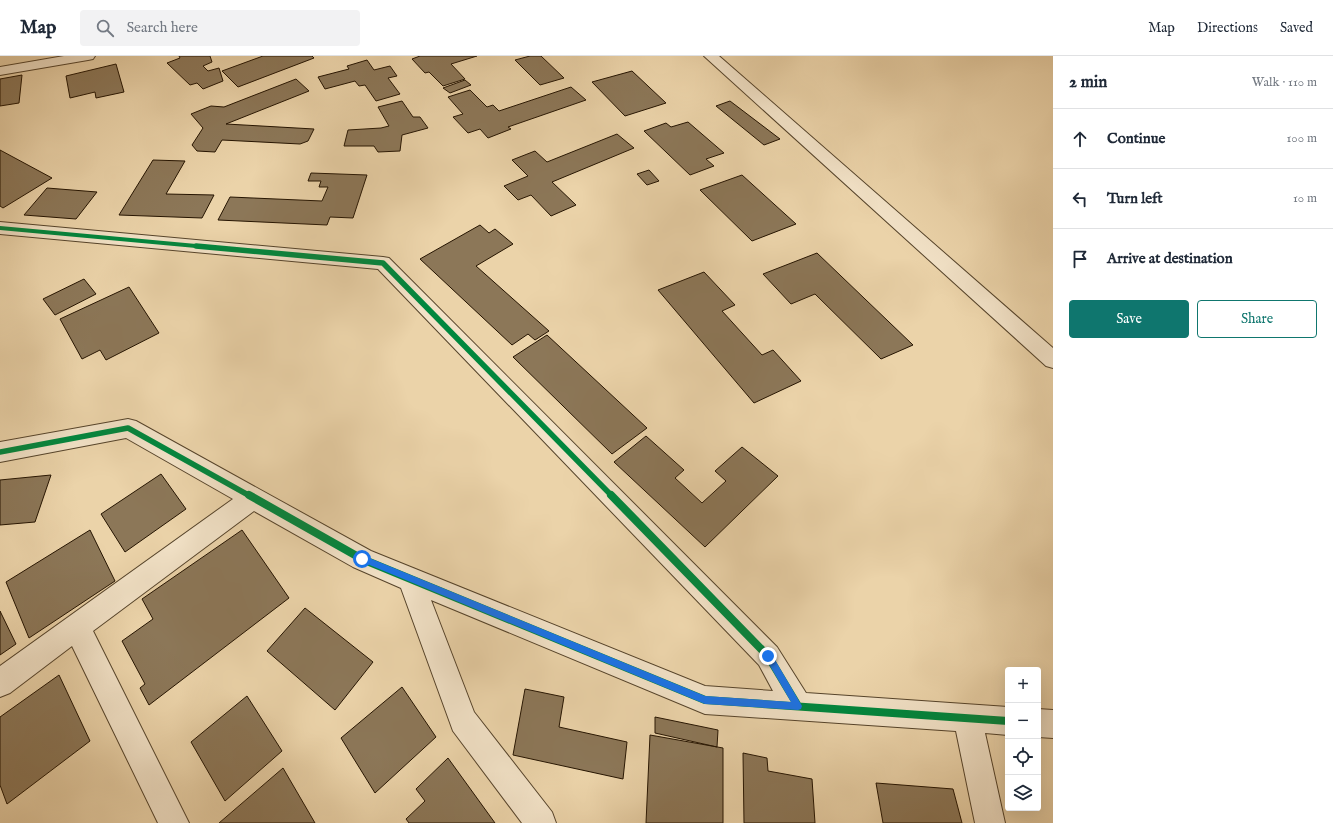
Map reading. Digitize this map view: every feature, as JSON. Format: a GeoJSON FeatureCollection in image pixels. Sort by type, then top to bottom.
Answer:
{"type":"FeatureCollection","features":[{"type":"Feature","properties":{"kind":"street"},"geometry":{"type":"LineString","coordinates":[[0,71],[88,56]]}},
{"type":"Feature","properties":{"kind":"street"},"geometry":{"type":"LineString","coordinates":[[711,56],[1053,360]]}},
{"type":"Feature","properties":{"kind":"street"},"geometry":{"type":"LineString","coordinates":[[0,228],[383,263],[768,656],[798,706]]}},
{"type":"Feature","properties":{"kind":"street"},"geometry":{"type":"LineString","coordinates":[[0,452],[128,428],[362,559],[705,700],[1005,721]]}},
{"type":"Feature","properties":{"kind":"street"},"geometry":{"type":"LineString","coordinates":[[0,683],[253,498]]}},
{"type":"Feature","properties":{"kind":"street"},"geometry":{"type":"LineString","coordinates":[[411,579],[463,721],[541,823]]}},
{"type":"Feature","properties":{"kind":"street"},"geometry":{"type":"LineString","coordinates":[[77,627],[174,823]]}},
{"type":"Feature","properties":{"kind":"street"},"geometry":{"type":"LineString","coordinates":[[967,718],[990,823]]}},
{"type":"Feature","properties":{"kind":"street"},"geometry":{"type":"LineString","coordinates":[[1041,723],[1053,724]]}},
{"type":"Feature","properties":{"kind":"building"},"geometry":{"type":"Polygon","coordinates":[[[179,56],[210,56],[212,62],[203,66],[208,71],[219,68],[223,81],[203,89],[197,83],[190,85],[167,63],[180,58],[179,56]]]}},
{"type":"Feature","properties":{"kind":"building"},"geometry":{"type":"Polygon","coordinates":[[[263,56],[312,56],[314,58],[238,87],[222,71],[263,56]]]}},
{"type":"Feature","properties":{"kind":"building"},"geometry":{"type":"Polygon","coordinates":[[[420,56],[477,56],[451,64],[465,79],[443,86],[429,72],[425,73],[412,59],[420,56]]]}},
{"type":"Feature","properties":{"kind":"building"},"geometry":{"type":"Polygon","coordinates":[[[530,56],[541,56],[564,78],[540,85],[515,60],[530,56]]]}},
{"type":"Feature","properties":{"kind":"building"},"geometry":{"type":"Polygon","coordinates":[[[367,60],[374,70],[390,66],[397,76],[388,78],[400,94],[376,101],[365,85],[359,86],[355,81],[325,89],[318,77],[349,69],[347,66],[367,60]]]}},
{"type":"Feature","properties":{"kind":"building"},"geometry":{"type":"Polygon","coordinates":[[[116,64],[124,92],[96,98],[95,92],[70,98],[66,76],[116,64]]]}},
{"type":"Feature","properties":{"kind":"building"},"geometry":{"type":"Polygon","coordinates":[[[632,71],[666,103],[625,116],[592,82],[632,71]]]}},
{"type":"Feature","properties":{"kind":"building"},"geometry":{"type":"Polygon","coordinates":[[[22,75],[19,103],[0,106],[0,79],[22,75]]]}},
{"type":"Feature","properties":{"kind":"building"},"geometry":{"type":"Polygon","coordinates":[[[296,79],[309,91],[226,124],[314,129],[308,141],[300,144],[222,140],[215,152],[197,151],[192,145],[203,128],[191,114],[211,106],[224,107],[296,79]]]}},
{"type":"Feature","properties":{"kind":"building"},"geometry":{"type":"Polygon","coordinates":[[[465,80],[471,85],[450,93],[443,88],[465,80]]]}},
{"type":"Feature","properties":{"kind":"building"},"geometry":{"type":"Polygon","coordinates":[[[571,87],[586,100],[508,127],[511,129],[488,138],[480,129],[468,133],[453,117],[463,114],[448,97],[470,90],[487,107],[493,105],[499,111],[571,87]]]}},
{"type":"Feature","properties":{"kind":"building"},"geometry":{"type":"Polygon","coordinates":[[[402,101],[413,117],[420,117],[428,128],[402,135],[400,151],[378,152],[374,146],[344,146],[348,130],[381,128],[389,126],[378,107],[402,101]]]}},
{"type":"Feature","properties":{"kind":"building"},"geometry":{"type":"Polygon","coordinates":[[[730,101],[780,139],[764,145],[716,106],[730,101]]]}},
{"type":"Feature","properties":{"kind":"building"},"geometry":{"type":"Polygon","coordinates":[[[688,122],[724,153],[706,159],[714,166],[690,175],[644,131],[666,123],[671,127],[688,122]]]}},
{"type":"Feature","properties":{"kind":"building"},"geometry":{"type":"Polygon","coordinates":[[[617,134],[634,148],[552,182],[576,205],[551,216],[531,195],[518,200],[504,186],[528,176],[512,160],[535,151],[547,162],[617,134]]]}},
{"type":"Feature","properties":{"kind":"building"},"geometry":{"type":"Polygon","coordinates":[[[0,150],[52,178],[3,208],[0,206],[0,150]]]}},
{"type":"Feature","properties":{"kind":"building"},"geometry":{"type":"Polygon","coordinates":[[[153,160],[185,161],[166,194],[214,195],[202,218],[119,215],[153,160]]]}},
{"type":"Feature","properties":{"kind":"building"},"geometry":{"type":"Polygon","coordinates":[[[649,170],[659,181],[647,185],[637,174],[649,170]]]}},
{"type":"Feature","properties":{"kind":"building"},"geometry":{"type":"Polygon","coordinates":[[[311,173],[367,175],[353,218],[330,217],[327,225],[218,220],[230,197],[322,201],[328,187],[319,187],[321,181],[308,181],[311,173]]]}},
{"type":"Feature","properties":{"kind":"building"},"geometry":{"type":"Polygon","coordinates":[[[742,175],[796,224],[752,241],[700,190],[742,175]]]}},
{"type":"Feature","properties":{"kind":"building"},"geometry":{"type":"Polygon","coordinates":[[[47,188],[97,192],[76,219],[24,215],[47,188]]]}},
{"type":"Feature","properties":{"kind":"building"},"geometry":{"type":"Polygon","coordinates":[[[480,225],[489,233],[495,229],[513,244],[476,266],[549,331],[535,340],[528,334],[512,345],[420,259],[480,225]]]}},
{"type":"Feature","properties":{"kind":"building"},"geometry":{"type":"Polygon","coordinates":[[[817,253],[913,345],[881,359],[815,294],[791,304],[763,274],[817,253]]]}},
{"type":"Feature","properties":{"kind":"building"},"geometry":{"type":"Polygon","coordinates":[[[704,272],[735,305],[722,311],[762,355],[773,350],[801,381],[754,403],[658,290],[704,272]]]}},
{"type":"Feature","properties":{"kind":"building"},"geometry":{"type":"Polygon","coordinates":[[[84,279],[96,294],[55,315],[43,299],[84,279]]]}},
{"type":"Feature","properties":{"kind":"building"},"geometry":{"type":"Polygon","coordinates":[[[129,287],[159,333],[106,360],[100,350],[82,359],[60,319],[129,287]]]}},
{"type":"Feature","properties":{"kind":"building"},"geometry":{"type":"Polygon","coordinates":[[[547,335],[647,428],[612,454],[513,357],[547,335]]]}},
{"type":"Feature","properties":{"kind":"building"},"geometry":{"type":"Polygon","coordinates":[[[646,436],[684,470],[675,478],[702,503],[726,481],[715,471],[742,447],[778,476],[705,547],[614,462],[646,436]]]}},
{"type":"Feature","properties":{"kind":"building"},"geometry":{"type":"Polygon","coordinates":[[[161,474],[186,509],[125,552],[101,514],[161,474]]]}},
{"type":"Feature","properties":{"kind":"building"},"geometry":{"type":"Polygon","coordinates":[[[51,475],[35,522],[0,525],[0,480],[51,475]]]}},
{"type":"Feature","properties":{"kind":"building"},"geometry":{"type":"Polygon","coordinates":[[[90,530],[115,581],[29,638],[6,582],[90,530]]]}},
{"type":"Feature","properties":{"kind":"building"},"geometry":{"type":"Polygon","coordinates":[[[242,530],[289,598],[149,705],[140,688],[145,684],[122,641],[153,619],[142,599],[242,530]]]}},
{"type":"Feature","properties":{"kind":"building"},"geometry":{"type":"Polygon","coordinates":[[[305,608],[373,662],[335,710],[267,651],[305,608]]]}},
{"type":"Feature","properties":{"kind":"building"},"geometry":{"type":"Polygon","coordinates":[[[0,611],[16,644],[0,655],[0,611]]]}},
{"type":"Feature","properties":{"kind":"building"},"geometry":{"type":"Polygon","coordinates":[[[59,675],[90,741],[7,804],[0,785],[0,717],[59,675]]]}},
{"type":"Feature","properties":{"kind":"building"},"geometry":{"type":"Polygon","coordinates":[[[402,687],[436,737],[375,793],[341,738],[402,687]]]}},
{"type":"Feature","properties":{"kind":"building"},"geometry":{"type":"Polygon","coordinates":[[[525,689],[564,697],[559,727],[627,742],[623,779],[513,755],[525,689]]]}},
{"type":"Feature","properties":{"kind":"building"},"geometry":{"type":"Polygon","coordinates":[[[247,696],[282,751],[225,801],[191,742],[247,696]]]}},
{"type":"Feature","properties":{"kind":"building"},"geometry":{"type":"Polygon","coordinates":[[[655,717],[718,730],[717,747],[655,733],[655,717]]]}},
{"type":"Feature","properties":{"kind":"building"},"geometry":{"type":"Polygon","coordinates":[[[650,735],[723,748],[723,823],[646,823],[650,735]]]}},
{"type":"Feature","properties":{"kind":"building"},"geometry":{"type":"Polygon","coordinates":[[[743,753],[767,758],[768,771],[812,779],[815,823],[744,823],[743,753]]]}},
{"type":"Feature","properties":{"kind":"building"},"geometry":{"type":"Polygon","coordinates":[[[448,758],[495,823],[409,823],[406,819],[425,801],[416,789],[448,758]]]}},
{"type":"Feature","properties":{"kind":"building"},"geometry":{"type":"Polygon","coordinates":[[[283,768],[315,823],[219,823],[283,768]]]}},
{"type":"Feature","properties":{"kind":"building"},"geometry":{"type":"Polygon","coordinates":[[[876,783],[953,789],[962,823],[883,823],[876,783]]]}},
{"type":"Feature","properties":{"kind":"cycle path"},"geometry":{"type":"LineString","coordinates":[[0,228],[383,263],[768,656],[798,706]]}},
{"type":"Feature","properties":{"kind":"cycle path"},"geometry":{"type":"LineString","coordinates":[[0,452],[128,428],[362,559],[705,700],[1005,721]]}},
{"type":"Feature","properties":{"kind":"route"},"geometry":{"type":"LineString","coordinates":[[362,559],[705,700],[798,706],[768,656]]}}]}
